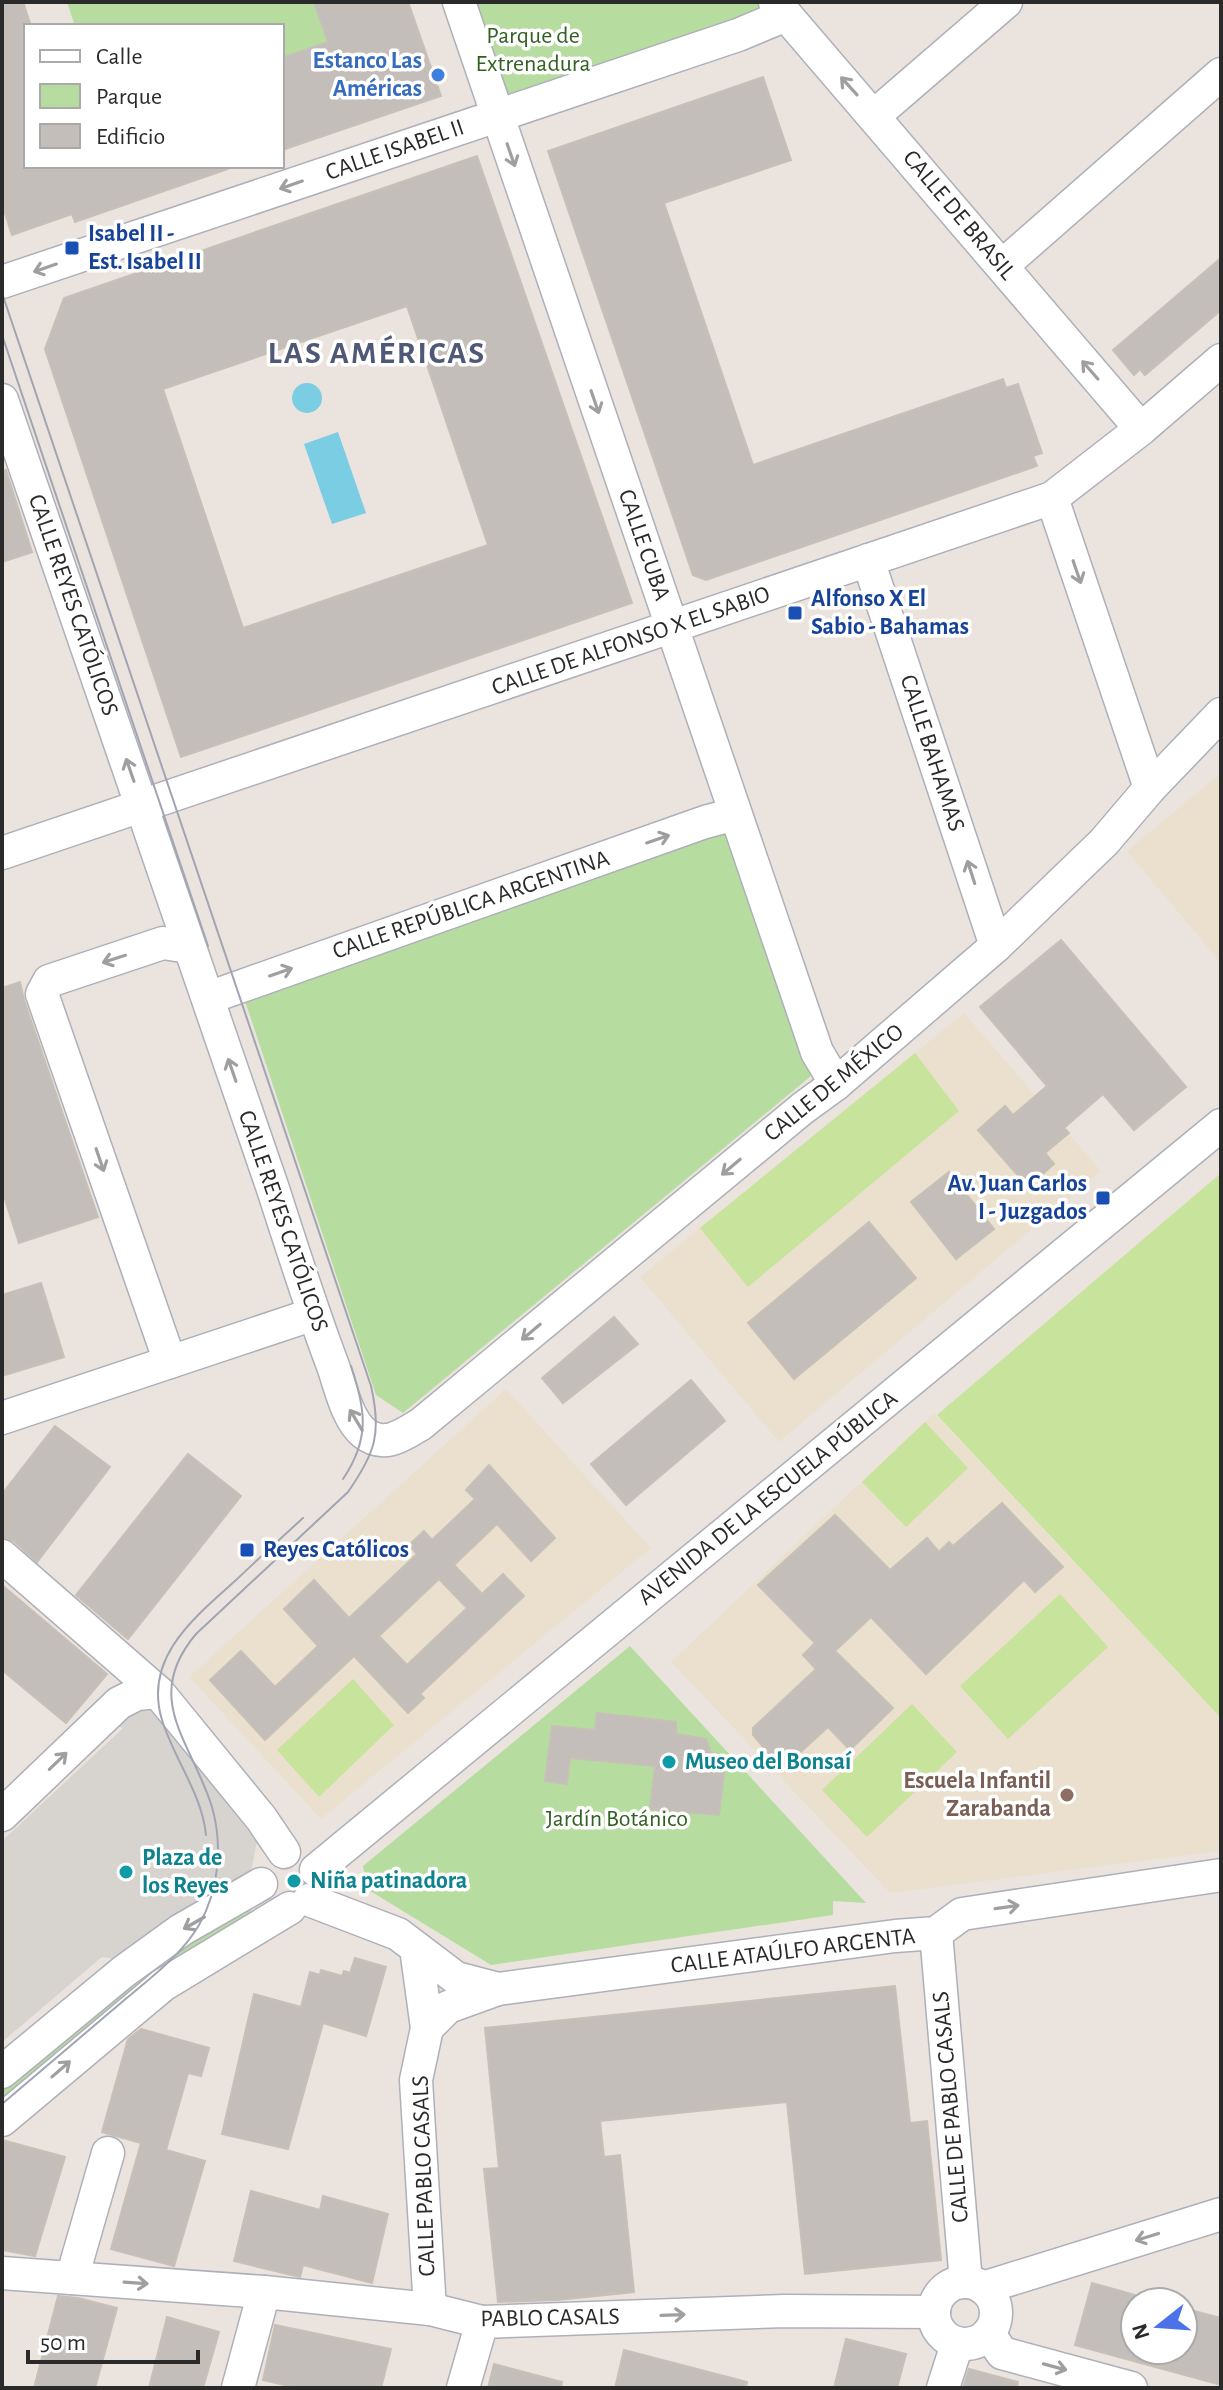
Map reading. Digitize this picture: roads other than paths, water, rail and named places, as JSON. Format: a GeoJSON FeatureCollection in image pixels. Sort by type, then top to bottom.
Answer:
{"type":"FeatureCollection","features":[{"type":"Feature","properties":{"kind":"street","name":"CALLE CUBA"},"geometry":{"type":"LineString","coordinates":[[459,2],[817,1052],[836,1084]]}},
{"type":"Feature","properties":{"kind":"street"},"geometry":{"type":"LineString","coordinates":[[875,115],[1006,2]]}},
{"type":"Feature","properties":{"kind":"street","name":"CALLE ISABEL II"},"geometry":{"type":"LineString","coordinates":[[2,282],[738,35],[781,9]]}},
{"type":"Feature","properties":{"kind":"street","name":"CALLE DE BRASIL"},"geometry":{"type":"LineString","coordinates":[[781,9],[1141,429]]}},
{"type":"Feature","properties":{"kind":"street"},"geometry":{"type":"LineString","coordinates":[[1002,266],[1221,74]]}},
{"type":"Feature","properties":{"kind":"street","name":"CALLE DE ALFONSO X EL SABIO"},"geometry":{"type":"LineString","coordinates":[[2,853],[1052,498],[1141,429],[1221,360]]}},
{"type":"Feature","properties":{"kind":"street","name":"CALLE REYES CATÓLICOS"},"geometry":{"type":"LineString","coordinates":[[2,400],[314,1314],[352,1416],[364,1432],[388,1441],[421,1424]]}},
{"type":"Feature","properties":{"kind":"street"},"geometry":{"type":"LineString","coordinates":[[1052,498],[1150,788]]}},
{"type":"Feature","properties":{"kind":"street","name":"CALLE BAHAMAS"},"geometry":{"type":"LineString","coordinates":[[868,560],[996,946]]}},
{"type":"Feature","properties":{"kind":"street","name":"CALLE DE MÉXICO"},"geometry":{"type":"LineString","coordinates":[[421,1424],[836,1084],[996,946],[1104,842],[1150,788],[1221,714]]}},
{"type":"Feature","properties":{"kind":"street","name":"CALLE REPÚBLICA ARGENTINA"},"geometry":{"type":"LineString","coordinates":[[208,998],[735,814]]}},
{"type":"Feature","properties":{"kind":"street"},"geometry":{"type":"LineString","coordinates":[[170,1362],[42,994],[49,981],[163,943],[189,947]]}},
{"type":"Feature","properties":{"kind":"street","name":"AVENIDA DE LA ESCUELA PÚBLICA"},"geometry":{"type":"LineString","coordinates":[[2,2120],[163,1985],[305,1892],[1221,1125]]}},
{"type":"Feature","properties":{"kind":"street"},"geometry":{"type":"LineString","coordinates":[[2,1418],[314,1314]]}},
{"type":"Feature","properties":{"kind":"street"},"geometry":{"type":"LineString","coordinates":[[2,1556],[158,1692],[261,1818],[284,1852]]}},
{"type":"Feature","properties":{"kind":"street"},"geometry":{"type":"LineString","coordinates":[[2,1815],[119,1703],[137,1694],[158,1692]]}},
{"type":"Feature","properties":{"kind":"street"},"geometry":{"type":"LineString","coordinates":[[284,1852],[303,1855],[305,1892],[271,1901],[261,1884],[270,1858],[284,1852]]}},
{"type":"Feature","properties":{"kind":"street","name":"CALLE ATAÚLFO ARGENTA"},"geometry":{"type":"LineString","coordinates":[[305,1892],[398,1934],[456,1978],[498,1989],[936,1933],[962,1914],[1221,1875]]}},
{"type":"Feature","properties":{"kind":"street"},"geometry":{"type":"LineString","coordinates":[[2,2072],[123,1972],[181,1930],[261,1884]]}},
{"type":"Feature","properties":{"kind":"street","name":"CALLE DE PABLO CASALS"},"geometry":{"type":"LineString","coordinates":[[936,1933],[975,2285]]}},
{"type":"Feature","properties":{"kind":"street","name":"CALLE PABLO CASALS"},"geometry":{"type":"LineString","coordinates":[[416,1948],[427,2028],[416,2080],[430,2309]]}},
{"type":"Feature","properties":{"kind":"street"},"geometry":{"type":"LineString","coordinates":[[427,2028],[448,2007],[498,1989]]}},
{"type":"Feature","properties":{"kind":"street"},"geometry":{"type":"LineString","coordinates":[[72,2278],[108,2153]]}},
{"type":"Feature","properties":{"kind":"street"},"geometry":{"type":"LineString","coordinates":[[975,2285],[992,2297],[996,2310],[995,2323],[989,2334],[974,2344],[957,2344],[940,2332],[934,2312],[944,2290],[954,2284],[975,2285],[1221,2214]]}},
{"type":"Feature","properties":{"kind":"street","name":"PABLO CASALS"},"geometry":{"type":"LineString","coordinates":[[2,2273],[264,2292],[430,2309],[482,2322],[785,2311],[934,2312]]}},
{"type":"Feature","properties":{"kind":"street"},"geometry":{"type":"LineString","coordinates":[[238,2388],[264,2292]]}},
{"type":"Feature","properties":{"kind":"street"},"geometry":{"type":"LineString","coordinates":[[463,2388],[482,2322]]}},
{"type":"Feature","properties":{"kind":"street"},"geometry":{"type":"LineString","coordinates":[[989,2334],[1002,2353],[1131,2388]]}},
{"type":"Feature","properties":{"kind":"street"},"geometry":{"type":"LineString","coordinates":[[943,2388],[957,2344]]}},
{"type":"Feature","properties":{"kind":"water"},"geometry":{"type":"Polygon","coordinates":[[[307,383],[318,387],[322,398],[318,409],[307,413],[296,409],[292,398],[296,387],[307,383]]]}},
{"type":"Feature","properties":{"kind":"water"},"geometry":{"type":"Polygon","coordinates":[[[338,432],[366,513],[332,524],[304,444],[338,432]]]}},
{"type":"Feature","properties":{"kind":"tram line"},"geometry":{"type":"LineString","coordinates":[[2,293],[371,1386],[376,1417],[370,1454],[348,1492],[196,1634],[180,1657],[172,1679],[176,1720],[212,1807],[217,1837],[215,1883],[199,1925],[164,1966],[2,2104]]}},
{"type":"Feature","properties":{"kind":"tram line"},"geometry":{"type":"LineString","coordinates":[[2,335],[208,946]]}},
{"type":"Feature","properties":{"kind":"tram line"},"geometry":{"type":"LineString","coordinates":[[343,1479],[358,1451],[363,1424],[360,1397],[351,1366]]}},
{"type":"Feature","properties":{"kind":"tram line"},"geometry":{"type":"LineString","coordinates":[[206,1835],[199,1805],[162,1720],[158,1698],[160,1677],[176,1641],[189,1625],[303,1518]]}},
{"type":"Feature","properties":{"kind":"place","name":"Estanco Las Américas"},"geometry":{"type":"Point","coordinates":[438,75]}},
{"type":"Feature","properties":{"kind":"place","name":"Isabel II - Est. Isabel II"},"geometry":{"type":"Point","coordinates":[72,248]}},
{"type":"Feature","properties":{"kind":"place","name":"Alfonso X El Sabio - Bahamas"},"geometry":{"type":"Point","coordinates":[795,613]}},
{"type":"Feature","properties":{"kind":"place","name":"Av. Juan Carlos I - Juzgados"},"geometry":{"type":"Point","coordinates":[1103,1198]}},
{"type":"Feature","properties":{"kind":"place","name":"Reyes Católicos"},"geometry":{"type":"Point","coordinates":[247,1550]}},
{"type":"Feature","properties":{"kind":"place","name":"Museo del Bonsaí"},"geometry":{"type":"Point","coordinates":[669,1762]}},
{"type":"Feature","properties":{"kind":"place","name":"Escuela Infantil Zarabanda"},"geometry":{"type":"Point","coordinates":[1067,1795]}},
{"type":"Feature","properties":{"kind":"place","name":"Plaza de los Reyes"},"geometry":{"type":"Point","coordinates":[126,1872]}},
{"type":"Feature","properties":{"kind":"place","name":"Niña patinadora"},"geometry":{"type":"Point","coordinates":[294,1881]}},
{"type":"Feature","properties":{"kind":"district","name":"LAS AMÉRICAS"},"geometry":{"type":"Point","coordinates":[377,353]}},
{"type":"Feature","properties":{"kind":"park label","name":"Parque de Extrenadura"},"geometry":{"type":"Point","coordinates":[533,50]}},
{"type":"Feature","properties":{"kind":"park label","name":"Jardín Botánico"},"geometry":{"type":"Point","coordinates":[617,1819]}}]}
